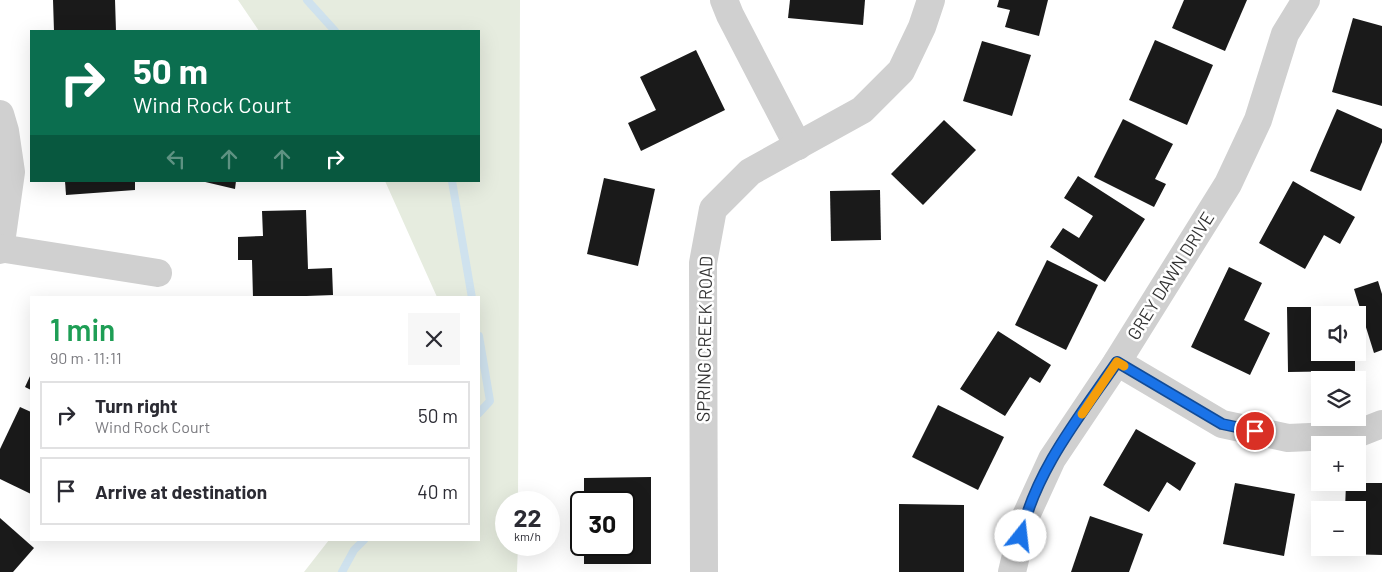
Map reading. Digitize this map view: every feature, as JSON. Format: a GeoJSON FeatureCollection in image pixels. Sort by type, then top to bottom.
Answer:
{"type":"FeatureCollection","features":[{"type":"Feature","properties":{"kind":"street"},"geometry":{"type":"LineString","coordinates":[[724,0],[798,146]]}},
{"type":"Feature","properties":{"kind":"street","name":"SPRING CREEK ROAD"},"geometry":{"type":"LineString","coordinates":[[704,572],[703,263],[714,209],[750,172],[862,110],[901,71],[922,27],[931,0]]}},
{"type":"Feature","properties":{"kind":"street","name":"GREY DAWN DRIVE"},"geometry":{"type":"LineString","coordinates":[[1012,572],[1025,518],[1052,459],[1117,362],[1228,184],[1258,120],[1286,34],[1306,0]]}},
{"type":"Feature","properties":{"kind":"street"},"geometry":{"type":"LineString","coordinates":[[0,114],[11,172],[0,249],[158,273]]}},
{"type":"Feature","properties":{"kind":"street"},"geometry":{"type":"LineString","coordinates":[[1117,362],[1222,424],[1288,438],[1354,435],[1382,424]]}},
{"type":"Feature","properties":{"kind":"shaded area"},"geometry":{"type":"Polygon","coordinates":[[[238,0],[520,0],[518,491],[495,491],[495,556],[518,556],[517,572],[304,572],[328,541],[480,541],[480,296],[437,296],[385,182],[480,182],[480,30],[258,30],[238,0]]]}},
{"type":"Feature","properties":{"kind":"building"},"geometry":{"type":"Polygon","coordinates":[[[53,0],[115,0],[116,30],[54,30],[53,0]]]}},
{"type":"Feature","properties":{"kind":"building"},"geometry":{"type":"Polygon","coordinates":[[[790,0],[865,0],[863,25],[788,18],[790,0]]]}},
{"type":"Feature","properties":{"kind":"building"},"geometry":{"type":"Polygon","coordinates":[[[999,0],[1048,0],[1039,36],[1005,27],[1010,10],[997,7],[999,0]]]}},
{"type":"Feature","properties":{"kind":"building"},"geometry":{"type":"Polygon","coordinates":[[[1184,0],[1247,0],[1225,51],[1172,28],[1184,0]]]}},
{"type":"Feature","properties":{"kind":"building"},"geometry":{"type":"Polygon","coordinates":[[[1353,18],[1382,26],[1382,106],[1332,92],[1353,18]]]}},
{"type":"Feature","properties":{"kind":"building"},"geometry":{"type":"Polygon","coordinates":[[[1155,40],[1213,65],[1187,125],[1129,100],[1155,40]]]}},
{"type":"Feature","properties":{"kind":"building"},"geometry":{"type":"Polygon","coordinates":[[[982,41],[1031,55],[1012,116],[963,101],[982,41]]]}},
{"type":"Feature","properties":{"kind":"building"},"geometry":{"type":"Polygon","coordinates":[[[696,50],[725,110],[641,151],[628,123],[656,110],[640,77],[696,50]]]}},
{"type":"Feature","properties":{"kind":"building"},"geometry":{"type":"Polygon","coordinates":[[[1337,109],[1382,129],[1382,142],[1361,191],[1310,171],[1337,109]]]}},
{"type":"Feature","properties":{"kind":"building"},"geometry":{"type":"Polygon","coordinates":[[[1123,119],[1173,144],[1155,179],[1166,184],[1154,207],[1094,177],[1123,119]]]}},
{"type":"Feature","properties":{"kind":"building"},"geometry":{"type":"Polygon","coordinates":[[[944,120],[976,150],[923,205],[891,174],[944,120]]]}},
{"type":"Feature","properties":{"kind":"building"},"geometry":{"type":"Polygon","coordinates":[[[1078,176],[1145,219],[1105,282],[1050,247],[1063,228],[1079,238],[1093,216],[1064,198],[1078,176]]]}},
{"type":"Feature","properties":{"kind":"building"},"geometry":{"type":"Polygon","coordinates":[[[604,178],[655,189],[638,266],[587,254],[604,178]]]}},
{"type":"Feature","properties":{"kind":"building"},"geometry":{"type":"Polygon","coordinates":[[[1293,181],[1355,217],[1340,244],[1324,235],[1305,269],[1259,243],[1293,181]]]}},
{"type":"Feature","properties":{"kind":"building"},"geometry":{"type":"Polygon","coordinates":[[[65,182],[135,182],[135,190],[66,195],[65,182]]]}},
{"type":"Feature","properties":{"kind":"building"},"geometry":{"type":"Polygon","coordinates":[[[205,182],[236,182],[235,189],[205,182]]]}},
{"type":"Feature","properties":{"kind":"building"},"geometry":{"type":"Polygon","coordinates":[[[880,190],[881,240],[831,241],[830,191],[880,190]]]}},
{"type":"Feature","properties":{"kind":"building"},"geometry":{"type":"Polygon","coordinates":[[[306,210],[308,269],[332,268],[333,295],[253,296],[252,260],[238,260],[238,237],[263,236],[262,211],[306,210]]]}},
{"type":"Feature","properties":{"kind":"building"},"geometry":{"type":"Polygon","coordinates":[[[1047,260],[1098,285],[1066,350],[1015,325],[1047,260]]]}},
{"type":"Feature","properties":{"kind":"building"},"geometry":{"type":"Polygon","coordinates":[[[1229,267],[1262,283],[1244,320],[1270,333],[1250,375],[1191,347],[1229,267]]]}},
{"type":"Feature","properties":{"kind":"building"},"geometry":{"type":"Polygon","coordinates":[[[1378,281],[1382,294],[1382,350],[1374,353],[1366,327],[1366,306],[1359,306],[1354,289],[1378,281]]]}},
{"type":"Feature","properties":{"kind":"building"},"geometry":{"type":"Polygon","coordinates":[[[1287,307],[1311,307],[1311,361],[1355,361],[1355,371],[1288,372],[1287,307]]]}},
{"type":"Feature","properties":{"kind":"building"},"geometry":{"type":"Polygon","coordinates":[[[998,331],[1051,365],[1040,383],[1030,377],[1005,416],[960,389],[998,331]]]}},
{"type":"Feature","properties":{"kind":"building"},"geometry":{"type":"Polygon","coordinates":[[[30,376],[30,390],[25,387],[30,376]]]}},
{"type":"Feature","properties":{"kind":"building"},"geometry":{"type":"Polygon","coordinates":[[[938,405],[1004,437],[978,490],[912,457],[938,405]]]}},
{"type":"Feature","properties":{"kind":"building"},"geometry":{"type":"Polygon","coordinates":[[[20,407],[30,412],[30,494],[0,479],[0,449],[20,407]]]}},
{"type":"Feature","properties":{"kind":"building"},"geometry":{"type":"Polygon","coordinates":[[[1136,429],[1196,463],[1180,491],[1167,482],[1149,512],[1103,485],[1136,429]]]}},
{"type":"Feature","properties":{"kind":"building"},"geometry":{"type":"Polygon","coordinates":[[[651,477],[651,564],[584,564],[584,556],[635,556],[635,491],[584,491],[584,478],[651,477]]]}},
{"type":"Feature","properties":{"kind":"building"},"geometry":{"type":"Polygon","coordinates":[[[1235,483],[1295,494],[1284,556],[1223,544],[1235,483]]]}},
{"type":"Feature","properties":{"kind":"building"},"geometry":{"type":"Polygon","coordinates":[[[1366,483],[1382,483],[1382,555],[1366,555],[1366,501],[1345,501],[1346,491],[1366,491],[1366,483]]]}},
{"type":"Feature","properties":{"kind":"building"},"geometry":{"type":"Polygon","coordinates":[[[899,504],[964,505],[964,572],[899,572],[899,504]]]}},
{"type":"Feature","properties":{"kind":"building"},"geometry":{"type":"Polygon","coordinates":[[[1090,516],[1143,534],[1129,572],[1071,572],[1090,516]]]}},
{"type":"Feature","properties":{"kind":"building"},"geometry":{"type":"Polygon","coordinates":[[[0,518],[34,548],[13,572],[0,572],[0,518]]]}},
{"type":"Feature","properties":{"kind":"waterway"},"geometry":{"type":"LineString","coordinates":[[307,0],[334,30]]}},
{"type":"Feature","properties":{"kind":"waterway"},"geometry":{"type":"LineString","coordinates":[[452,182],[472,296]]}},
{"type":"Feature","properties":{"kind":"waterway"},"geometry":{"type":"LineString","coordinates":[[480,342],[490,401],[480,412]]}},
{"type":"Feature","properties":{"kind":"waterway"},"geometry":{"type":"LineString","coordinates":[[342,572],[354,550],[363,541]]}},
{"type":"Feature","properties":{"kind":"slow traffic"},"geometry":{"type":"LineString","coordinates":[[1082,414],[1117,362],[1124,366]]}},
{"type":"Feature","properties":{"kind":"route"},"geometry":{"type":"LineString","coordinates":[[1021,536],[1025,518],[1052,459],[1117,362],[1222,424],[1255,431]]}}]}
